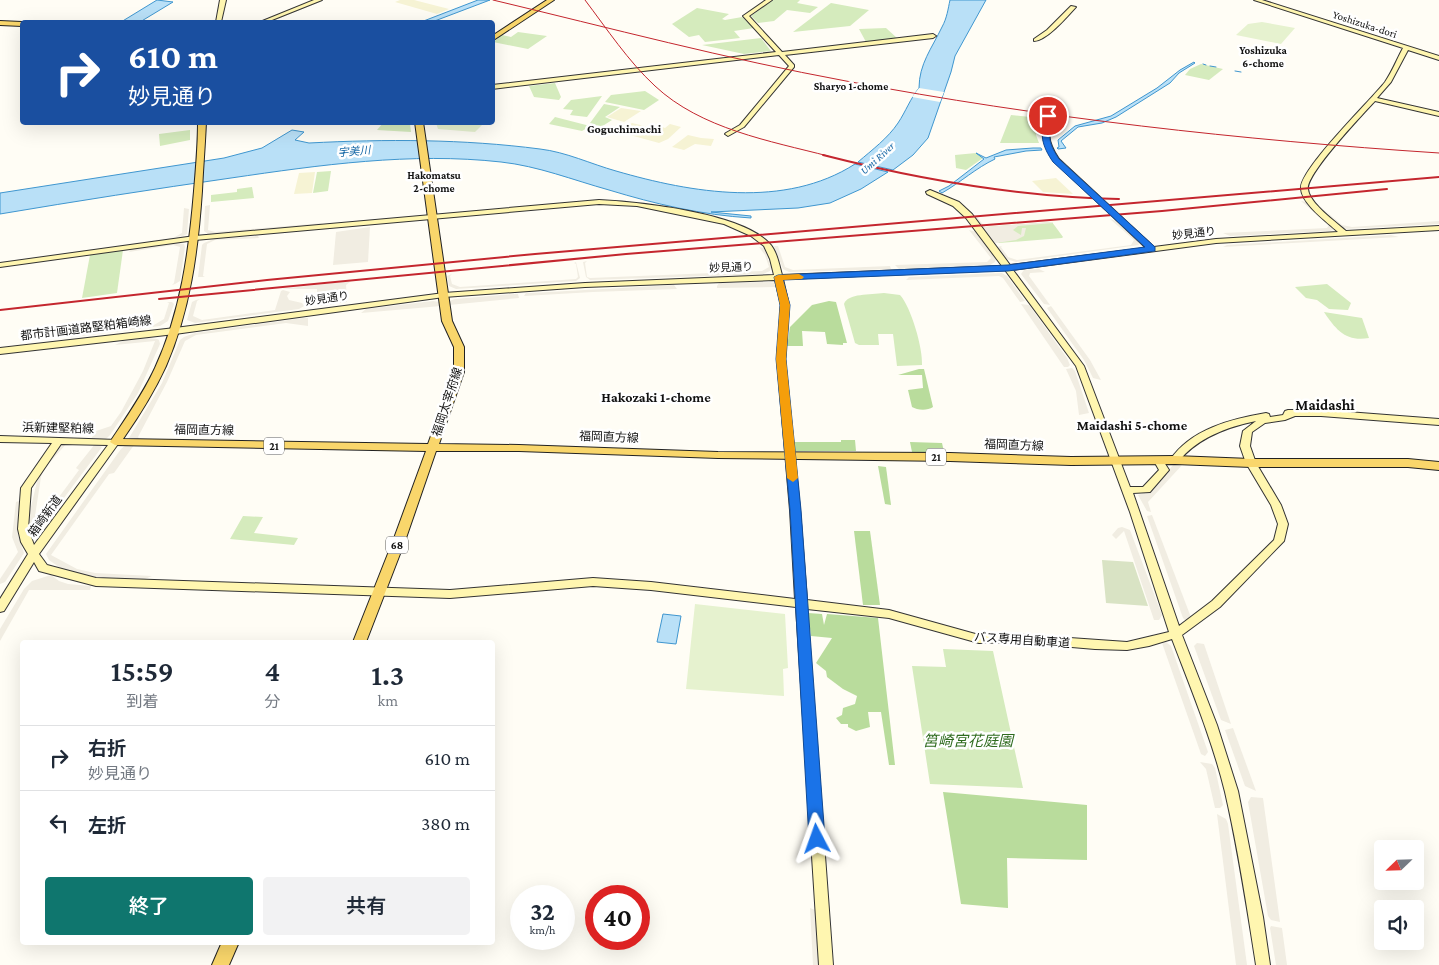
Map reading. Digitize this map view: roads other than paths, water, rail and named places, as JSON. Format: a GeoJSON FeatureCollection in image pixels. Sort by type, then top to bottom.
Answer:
{"type":"FeatureCollection","features":[{"type":"Feature","properties":{"kind":"main road"},"geometry":{"type":"LineString","coordinates":[[495,37],[551,0]]}},
{"type":"Feature","properties":{"kind":"main road"},"geometry":{"type":"LineString","coordinates":[[0,23],[20,24]]}},
{"type":"Feature","properties":{"kind":"main road"},"geometry":{"type":"LineString","coordinates":[[115,442],[152,385],[175,331],[189,281],[195,238],[202,125]]}},
{"type":"Feature","properties":{"kind":"main road","name":"福岡太宰府線"},"geometry":{"type":"LineString","coordinates":[[360,640],[380,592],[459,372],[459,347],[448,321],[431,218],[419,125]]}},
{"type":"Feature","properties":{"kind":"main road","name":"福岡直方線"},"geometry":{"type":"LineString","coordinates":[[115,442],[519,448],[791,456],[1116,461],[1175,460],[1251,463],[1408,463],[1439,466]]}},
{"type":"Feature","properties":{"kind":"main road"},"geometry":{"type":"LineString","coordinates":[[220,965],[230,945]]}},
{"type":"Feature","properties":{"kind":"street"},"geometry":{"type":"LineString","coordinates":[[218,20],[223,0]]}},
{"type":"Feature","properties":{"kind":"street"},"geometry":{"type":"LineString","coordinates":[[268,20],[318,0]]}},
{"type":"Feature","properties":{"kind":"street"},"geometry":{"type":"LineString","coordinates":[[728,134],[742,126],[792,66],[746,16],[769,0]]}},
{"type":"Feature","properties":{"kind":"street","name":"Yoshizuka-dori"},"geometry":{"type":"LineString","coordinates":[[1257,0],[1439,58]]}},
{"type":"Feature","properties":{"kind":"street"},"geometry":{"type":"LineString","coordinates":[[1036,40],[1049,31],[1073,8]]}},
{"type":"Feature","properties":{"kind":"street"},"geometry":{"type":"LineString","coordinates":[[495,87],[933,36]]}},
{"type":"Feature","properties":{"kind":"street"},"geometry":{"type":"LineString","coordinates":[[1345,234],[1309,200],[1304,190],[1304,183],[1336,140],[1375,99],[1388,82],[1406,48]]}},
{"type":"Feature","properties":{"kind":"street"},"geometry":{"type":"LineString","coordinates":[[1375,99],[1439,114]]}},
{"type":"Feature","properties":{"kind":"street"},"geometry":{"type":"LineString","coordinates":[[1050,110],[1045,137],[1047,146],[1056,160],[1152,249]]}},
{"type":"Feature","properties":{"kind":"street"},"geometry":{"type":"LineString","coordinates":[[930,192],[956,204],[969,216],[1080,366],[1127,490],[1176,634],[1211,725],[1231,791],[1256,918],[1263,965]]}},
{"type":"Feature","properties":{"kind":"street"},"geometry":{"type":"LineString","coordinates":[[0,265],[195,238],[599,202],[637,204],[726,222],[750,232],[767,245],[774,259],[785,305],[781,359],[791,456],[826,965]]}},
{"type":"Feature","properties":{"kind":"street","name":"妙見通り"},"geometry":{"type":"LineString","coordinates":[[175,331],[444,295],[585,285],[1008,268],[1222,241],[1439,228]]}},
{"type":"Feature","properties":{"kind":"street","name":"都市計画道路堅粕箱崎線"},"geometry":{"type":"LineString","coordinates":[[0,351],[175,331]]}},
{"type":"Feature","properties":{"kind":"street"},"geometry":{"type":"LineString","coordinates":[[1175,460],[1179,453],[1195,442],[1222,428],[1263,416],[1294,413],[1439,422]]}},
{"type":"Feature","properties":{"kind":"street"},"geometry":{"type":"LineString","coordinates":[[1176,634],[1216,604],[1279,542],[1283,524],[1244,446],[1248,432],[1262,422],[1294,413]]}},
{"type":"Feature","properties":{"kind":"street","name":"浜新建堅粕線"},"geometry":{"type":"LineString","coordinates":[[0,439],[115,442]]}},
{"type":"Feature","properties":{"kind":"street"},"geometry":{"type":"LineString","coordinates":[[34,554],[26,542],[23,530],[26,488],[59,440]]}},
{"type":"Feature","properties":{"kind":"street","name":"箱崎新道"},"geometry":{"type":"LineString","coordinates":[[0,608],[34,554],[115,442]]}},
{"type":"Feature","properties":{"kind":"street"},"geometry":{"type":"LineString","coordinates":[[1127,490],[1146,490],[1164,470],[1158,461]]}},
{"type":"Feature","properties":{"kind":"street","name":"バス専用自動車道"},"geometry":{"type":"LineString","coordinates":[[34,554],[43,568],[96,582],[450,594],[593,582],[651,586],[889,614],[979,639],[1013,638],[1127,646],[1176,634]]}},
{"type":"Feature","properties":{"kind":"water"},"geometry":{"type":"Polygon","coordinates":[[[157,0],[173,2],[143,20],[124,20],[157,0]]]}},
{"type":"Feature","properties":{"kind":"water"},"geometry":{"type":"Polygon","coordinates":[[[478,0],[490,0],[437,20],[426,20],[478,0]]]}},
{"type":"Feature","properties":{"kind":"water","name":"Umi River"},"geometry":{"type":"Polygon","coordinates":[[[950,0],[986,0],[955,56],[928,138],[913,155],[893,170],[858,162],[894,128],[919,88],[921,71],[930,49],[944,24],[950,0]]]}},
{"type":"Feature","properties":{"kind":"water"},"geometry":{"type":"Polygon","coordinates":[[[1194,62],[1179,73],[1170,83],[1116,117],[1102,123],[1078,127],[1061,141],[1066,148],[1057,148],[1059,147],[1058,140],[1075,126],[1111,116],[1157,88],[1180,70],[1194,62]]]}},
{"type":"Feature","properties":{"kind":"water","name":"宇美川"},"geometry":{"type":"Polygon","coordinates":[[[292,130],[304,132],[295,140],[309,143],[424,141],[482,143],[540,149],[676,186],[738,193],[769,192],[799,187],[828,178],[855,164],[888,172],[861,189],[830,203],[798,208],[711,212],[751,216],[751,218],[697,212],[661,204],[515,164],[433,158],[366,161],[298,169],[0,214],[0,193],[224,158],[262,148],[292,130]]]}},
{"type":"Feature","properties":{"kind":"water"},"geometry":{"type":"Polygon","coordinates":[[[1041,148],[1042,150],[994,157],[995,159],[949,189],[942,193],[939,191],[949,186],[984,159],[976,153],[986,158],[1006,150],[1041,148]]]}},
{"type":"Feature","properties":{"kind":"water"},"geometry":{"type":"Polygon","coordinates":[[[663,614],[681,616],[676,644],[657,642],[663,614]]]}},
{"type":"Feature","properties":{"kind":"waterway"},"geometry":{"type":"LineString","coordinates":[[1210,66],[1216,67]]}},
{"type":"Feature","properties":{"kind":"waterway"},"geometry":{"type":"LineString","coordinates":[[1235,71],[1241,72]]}},
{"type":"Feature","properties":{"kind":"railway"},"geometry":{"type":"LineString","coordinates":[[493,0],[606,28]]}},
{"type":"Feature","properties":{"kind":"railway"},"geometry":{"type":"LineString","coordinates":[[585,0],[606,28]]}},
{"type":"Feature","properties":{"kind":"railway"},"geometry":{"type":"LineString","coordinates":[[606,28],[757,63],[846,81],[993,106],[1067,117],[1216,134],[1439,153]]}},
{"type":"Feature","properties":{"kind":"railway"},"geometry":{"type":"LineString","coordinates":[[606,28],[636,66],[655,86],[673,101],[693,113],[737,132],[828,156]]}},
{"type":"Feature","properties":{"kind":"railway"},"geometry":{"type":"LineString","coordinates":[[823,155],[896,172],[970,186],[1044,195],[1119,199]]}},
{"type":"Feature","properties":{"kind":"railway"},"geometry":{"type":"LineString","coordinates":[[0,310],[267,280],[535,254],[1439,177]]}},
{"type":"Feature","properties":{"kind":"railway"},"geometry":{"type":"LineString","coordinates":[[159,299],[626,254],[1162,211],[1387,189]]}},
{"type":"Feature","properties":{"kind":"district","name":"Yoshizuka 6-chome"},"geometry":{"type":"Point","coordinates":[1263,56]}},
{"type":"Feature","properties":{"kind":"district","name":"Sharyo 1-chome"},"geometry":{"type":"Point","coordinates":[851,86]}},
{"type":"Feature","properties":{"kind":"district","name":"Goguchimachi"},"geometry":{"type":"Point","coordinates":[624,129]}},
{"type":"Feature","properties":{"kind":"district","name":"Hakomatsu 2-chome"},"geometry":{"type":"Point","coordinates":[434,181]}},
{"type":"Feature","properties":{"kind":"district","name":"Hakozaki 1-chome"},"geometry":{"type":"Point","coordinates":[656,397]}},
{"type":"Feature","properties":{"kind":"district","name":"Maidashi"},"geometry":{"type":"Point","coordinates":[1325,405]}},
{"type":"Feature","properties":{"kind":"district","name":"Maidashi 5-chome"},"geometry":{"type":"Point","coordinates":[1132,425]}},
{"type":"Feature","properties":{"kind":"park label","name":"筥崎宮花庭園"},"geometry":{"type":"Point","coordinates":[968,741]}}]}
